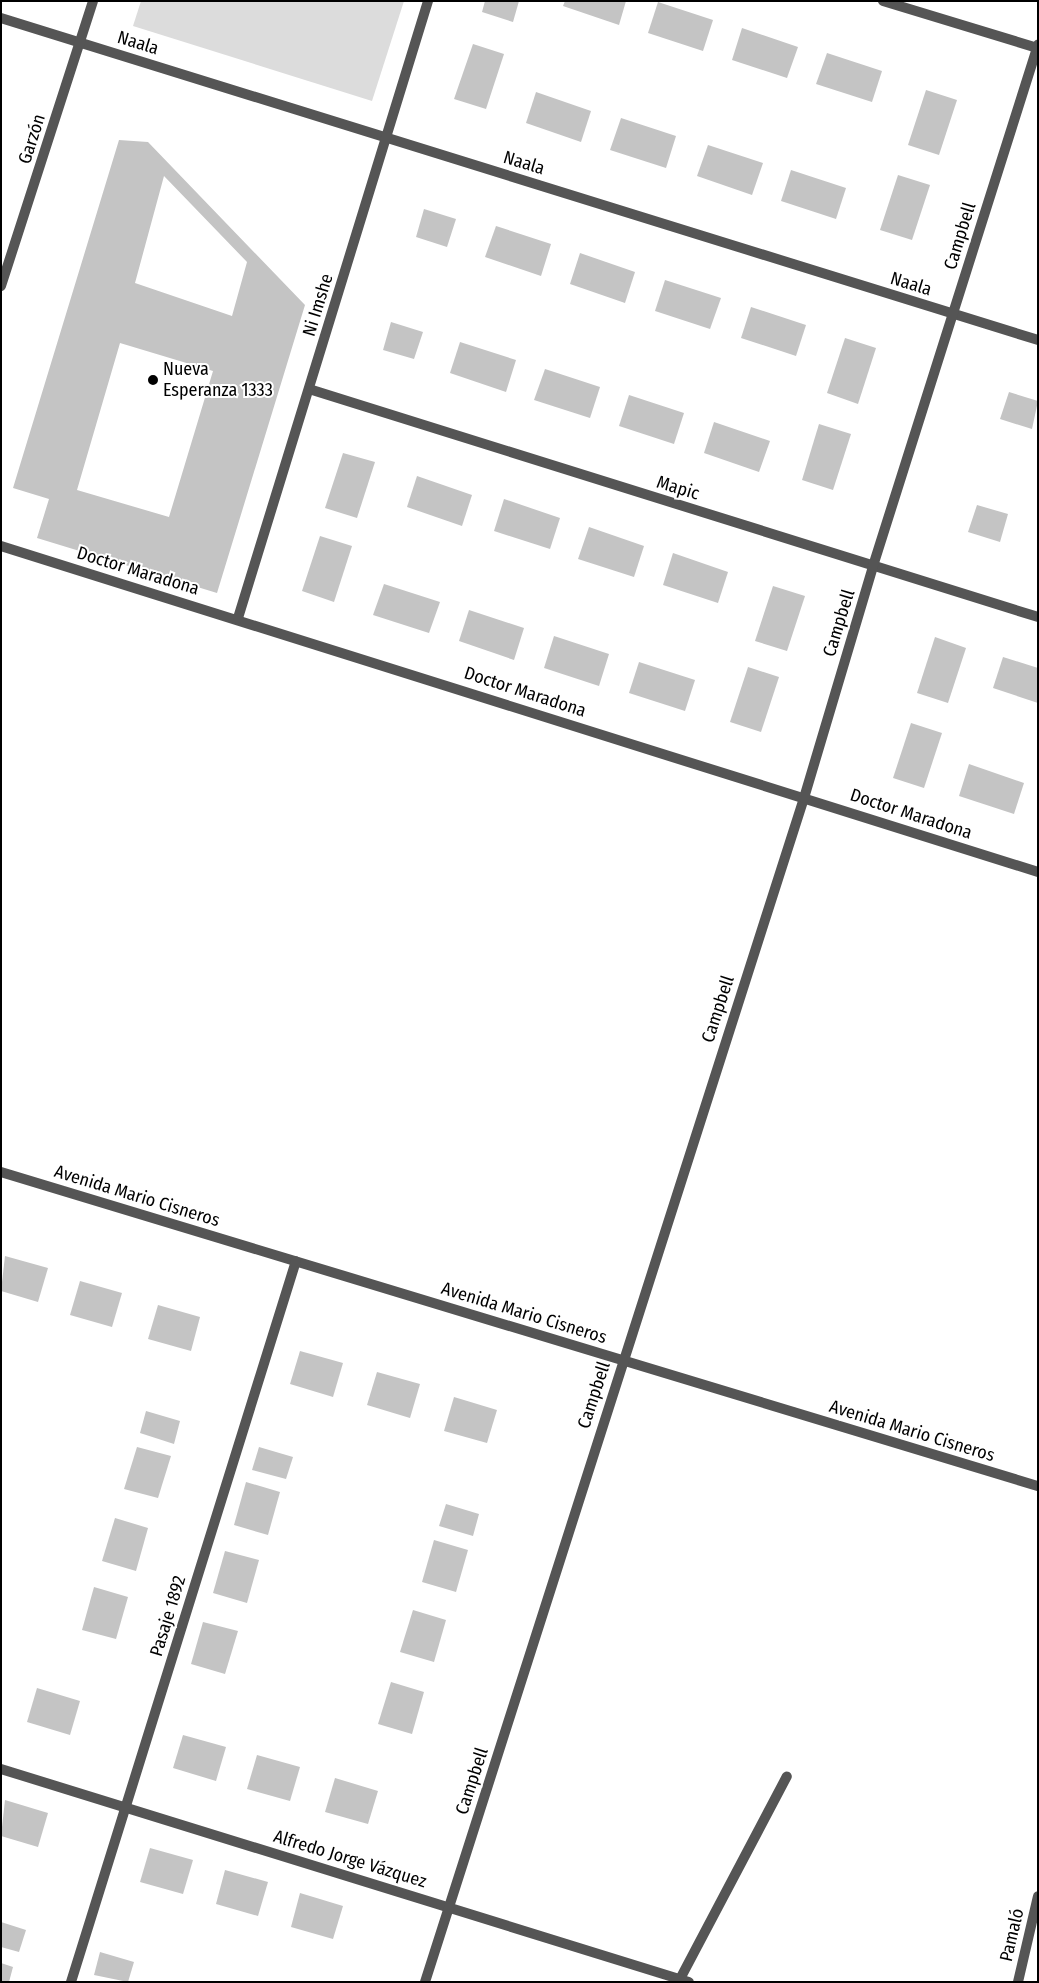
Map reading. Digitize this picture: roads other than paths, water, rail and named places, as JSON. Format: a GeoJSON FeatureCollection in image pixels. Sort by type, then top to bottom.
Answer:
{"type":"FeatureCollection","features":[{"type":"Feature","properties":{"kind":"street","name":"Garzón"},"geometry":{"type":"LineString","coordinates":[[1,286],[93,1]]}},
{"type":"Feature","properties":{"kind":"street","name":"Ni Imshe"},"geometry":{"type":"LineString","coordinates":[[238,618],[428,1]]}},
{"type":"Feature","properties":{"kind":"street"},"geometry":{"type":"LineString","coordinates":[[883,1],[1037,47]]}},
{"type":"Feature","properties":{"kind":"street","name":"Naala"},"geometry":{"type":"LineString","coordinates":[[1,18],[1038,340]]}},
{"type":"Feature","properties":{"kind":"street","name":"Campbell"},"geometry":{"type":"LineString","coordinates":[[425,1982],[622,1359],[804,798],[873,566],[1037,47]]}},
{"type":"Feature","properties":{"kind":"street","name":"Mapic"},"geometry":{"type":"LineString","coordinates":[[309,389],[1038,617]]}},
{"type":"Feature","properties":{"kind":"street","name":"Doctor Maradona"},"geometry":{"type":"LineString","coordinates":[[1,546],[238,618],[1038,872]]}},
{"type":"Feature","properties":{"kind":"street","name":"Avenida Mario Cisneros"},"geometry":{"type":"LineString","coordinates":[[1,1172],[1038,1486]]}},
{"type":"Feature","properties":{"kind":"street","name":"Pasaje 1892"},"geometry":{"type":"LineString","coordinates":[[71,1982],[296,1261]]}},
{"type":"Feature","properties":{"kind":"street","name":"Alfredo Jorge Vázquez"},"geometry":{"type":"LineString","coordinates":[[1,1768],[685,1980]]}},
{"type":"Feature","properties":{"kind":"street"},"geometry":{"type":"LineString","coordinates":[[685,1980],[787,1776]]}},
{"type":"Feature","properties":{"kind":"street","name":"Pamaló"},"geometry":{"type":"LineString","coordinates":[[1018,1982],[1038,1896]]}},
{"type":"Feature","properties":{"kind":"place","name":"Nueva Esperanza 1333"},"geometry":{"type":"Point","coordinates":[153,380]}}]}
